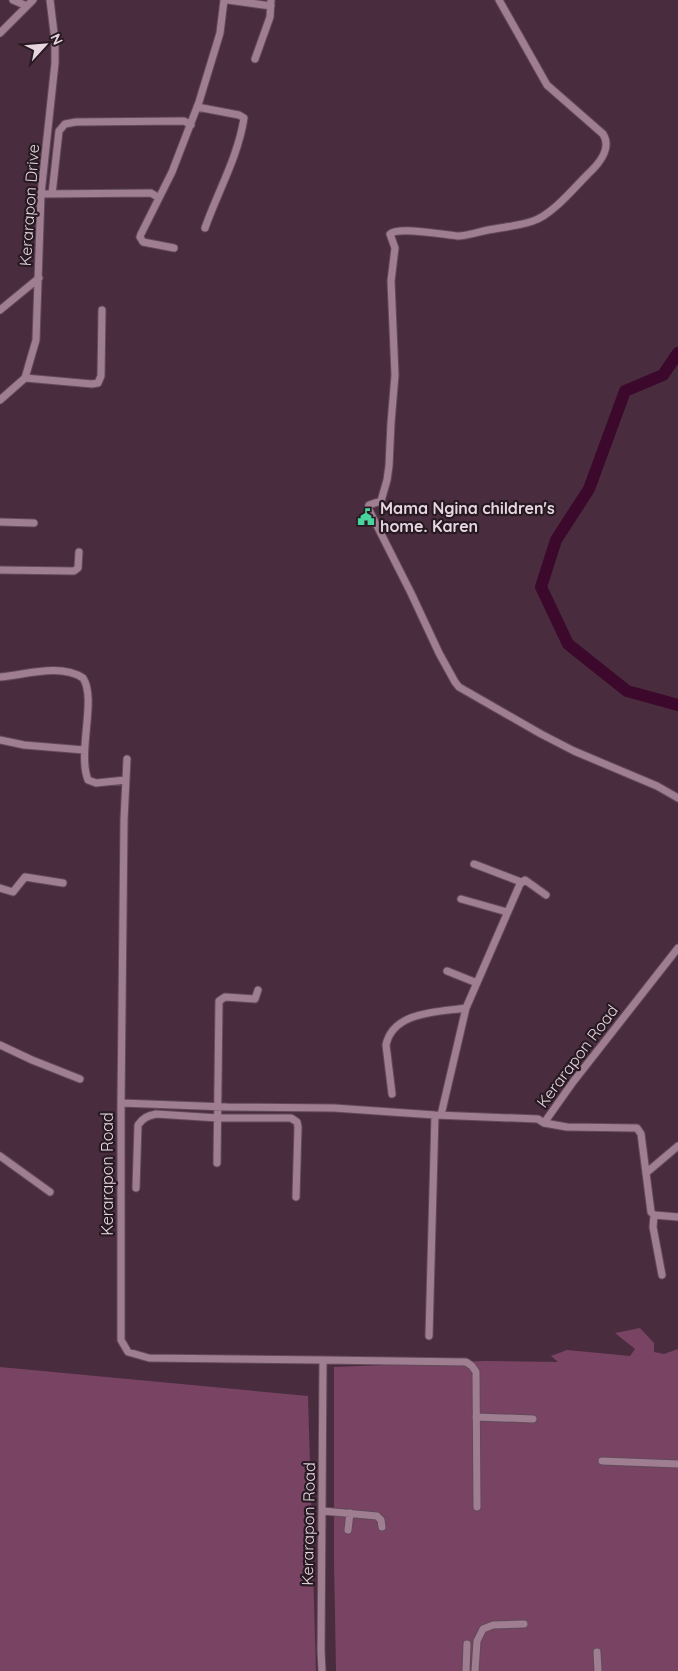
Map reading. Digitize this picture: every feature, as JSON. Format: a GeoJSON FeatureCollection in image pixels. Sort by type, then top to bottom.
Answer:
{"type":"FeatureCollection","features":[{"type":"Feature","properties":{"kind":"street"},"geometry":{"type":"LineString","coordinates":[[13,0],[27,6]]}},
{"type":"Feature","properties":{"kind":"street"},"geometry":{"type":"LineString","coordinates":[[0,33],[33,0]]}},
{"type":"Feature","properties":{"kind":"street","name":"Kerarapon Drive"},"geometry":{"type":"LineString","coordinates":[[26,378],[36,340],[41,194],[56,64],[50,0]]}},
{"type":"Feature","properties":{"kind":"street"},"geometry":{"type":"LineString","coordinates":[[174,248],[143,242],[140,237],[172,172],[197,107],[220,33],[224,0]]}},
{"type":"Feature","properties":{"kind":"street"},"geometry":{"type":"LineString","coordinates":[[228,0],[271,3],[270,17],[256,59]]}},
{"type":"Feature","properties":{"kind":"street"},"geometry":{"type":"LineString","coordinates":[[499,0],[547,85],[600,131],[605,138],[606,147],[593,169],[558,204],[534,221],[461,236],[429,231],[396,231],[390,234],[395,248],[391,281],[395,375],[389,466],[381,501],[369,505],[368,508],[442,659],[459,687],[574,751],[670,792],[678,798]]}},
{"type":"Feature","properties":{"kind":"street"},"geometry":{"type":"LineString","coordinates":[[197,107],[239,115],[244,118],[241,135],[226,178],[205,228]]}},
{"type":"Feature","properties":{"kind":"street"},"geometry":{"type":"LineString","coordinates":[[52,194],[58,131],[65,124],[132,120],[184,121],[190,125]]}},
{"type":"Feature","properties":{"kind":"street"},"geometry":{"type":"LineString","coordinates":[[41,194],[151,193],[159,198]]}},
{"type":"Feature","properties":{"kind":"street"},"geometry":{"type":"LineString","coordinates":[[0,310],[39,278]]}},
{"type":"Feature","properties":{"kind":"street"},"geometry":{"type":"LineString","coordinates":[[0,400],[26,378],[98,383],[102,376],[102,310]]}},
{"type":"Feature","properties":{"kind":"street"},"geometry":{"type":"LineString","coordinates":[[0,522],[34,523]]}},
{"type":"Feature","properties":{"kind":"street"},"geometry":{"type":"LineString","coordinates":[[0,570],[74,571],[78,568],[79,552]]}},
{"type":"Feature","properties":{"kind":"street"},"geometry":{"type":"LineString","coordinates":[[0,677],[55,672],[70,673],[83,678],[87,687],[88,711],[84,750],[86,776],[90,781],[96,783],[126,780]]}},
{"type":"Feature","properties":{"kind":"street"},"geometry":{"type":"LineString","coordinates":[[0,740],[24,745],[84,750]]}},
{"type":"Feature","properties":{"kind":"street"},"geometry":{"type":"LineString","coordinates":[[121,1103],[124,820],[127,759]]}},
{"type":"Feature","properties":{"kind":"street"},"geometry":{"type":"LineString","coordinates":[[474,864],[521,882],[525,880],[546,895]]}},
{"type":"Feature","properties":{"kind":"street"},"geometry":{"type":"LineString","coordinates":[[0,888],[14,892],[26,877],[62,883]]}},
{"type":"Feature","properties":{"kind":"street"},"geometry":{"type":"LineString","coordinates":[[429,1336],[438,1115],[466,1008],[521,882]]}},
{"type":"Feature","properties":{"kind":"street"},"geometry":{"type":"LineString","coordinates":[[460,899],[507,912]]}},
{"type":"Feature","properties":{"kind":"street","name":"Kerarapon Road"},"geometry":{"type":"LineString","coordinates":[[322,1671],[323,1360],[149,1358],[132,1354],[126,1349],[121,1340],[121,1103],[334,1108],[438,1115],[538,1118],[544,1123],[573,1082],[678,948]]}},
{"type":"Feature","properties":{"kind":"street"},"geometry":{"type":"LineString","coordinates":[[447,971],[477,983]]}},
{"type":"Feature","properties":{"kind":"street"},"geometry":{"type":"LineString","coordinates":[[216,1163],[219,1001],[225,997],[255,999],[258,990]]}},
{"type":"Feature","properties":{"kind":"street"},"geometry":{"type":"LineString","coordinates":[[392,1094],[386,1045],[395,1027],[413,1017],[466,1008]]}},
{"type":"Feature","properties":{"kind":"street"},"geometry":{"type":"LineString","coordinates":[[0,1045],[80,1079]]}},
{"type":"Feature","properties":{"kind":"street"},"geometry":{"type":"LineString","coordinates":[[136,1188],[138,1125],[143,1118],[156,1114],[218,1118],[291,1118],[295,1119],[298,1127],[296,1197]]}},
{"type":"Feature","properties":{"kind":"street"},"geometry":{"type":"LineString","coordinates":[[544,1123],[567,1127],[637,1128],[641,1134],[650,1210],[654,1215],[653,1227],[662,1275]]}},
{"type":"Feature","properties":{"kind":"street"},"geometry":{"type":"LineString","coordinates":[[646,1173],[678,1146]]}},
{"type":"Feature","properties":{"kind":"street"},"geometry":{"type":"LineString","coordinates":[[0,1156],[50,1192]]}},
{"type":"Feature","properties":{"kind":"street"},"geometry":{"type":"LineString","coordinates":[[654,1215],[678,1217]]}},
{"type":"Feature","properties":{"kind":"street"},"geometry":{"type":"LineString","coordinates":[[323,1360],[468,1363],[474,1368],[476,1372],[477,1507]]}},
{"type":"Feature","properties":{"kind":"street"},"geometry":{"type":"LineString","coordinates":[[476,1417],[533,1419]]}},
{"type":"Feature","properties":{"kind":"street"},"geometry":{"type":"LineString","coordinates":[[602,1461],[678,1464]]}},
{"type":"Feature","properties":{"kind":"street"},"geometry":{"type":"LineString","coordinates":[[323,1511],[380,1517],[382,1527]]}},
{"type":"Feature","properties":{"kind":"street"},"geometry":{"type":"LineString","coordinates":[[348,1530],[350,1514]]}},
{"type":"Feature","properties":{"kind":"street"},"geometry":{"type":"LineString","coordinates":[[475,1671],[477,1641],[482,1629],[498,1624],[524,1624]]}},
{"type":"Feature","properties":{"kind":"street"},"geometry":{"type":"LineString","coordinates":[[466,1671],[467,1644]]}},
{"type":"Feature","properties":{"kind":"street"},"geometry":{"type":"LineString","coordinates":[[597,1652],[598,1671]]}},
{"type":"Feature","properties":{"kind":"shaded area"},"geometry":{"type":"Polygon","coordinates":[[[640,1328],[654,1343],[654,1352],[664,1354],[678,1349],[678,1671],[336,1671],[334,1367],[485,1361],[558,1362],[551,1356],[567,1350],[630,1356],[635,1349],[615,1333],[640,1328]]]}},
{"type":"Feature","properties":{"kind":"shaded area"},"geometry":{"type":"Polygon","coordinates":[[[0,1367],[308,1396],[316,1671],[0,1671],[0,1367]]]}},
{"type":"Feature","properties":{"kind":"waterway"},"geometry":{"type":"LineString","coordinates":[[678,353],[663,375],[625,391],[589,489],[556,540],[541,587],[568,644],[627,691],[678,705]]}},
{"type":"Feature","properties":{"kind":"place","name":"Mama Ngina children's home. Karen"},"geometry":{"type":"Point","coordinates":[366,517]}}]}
